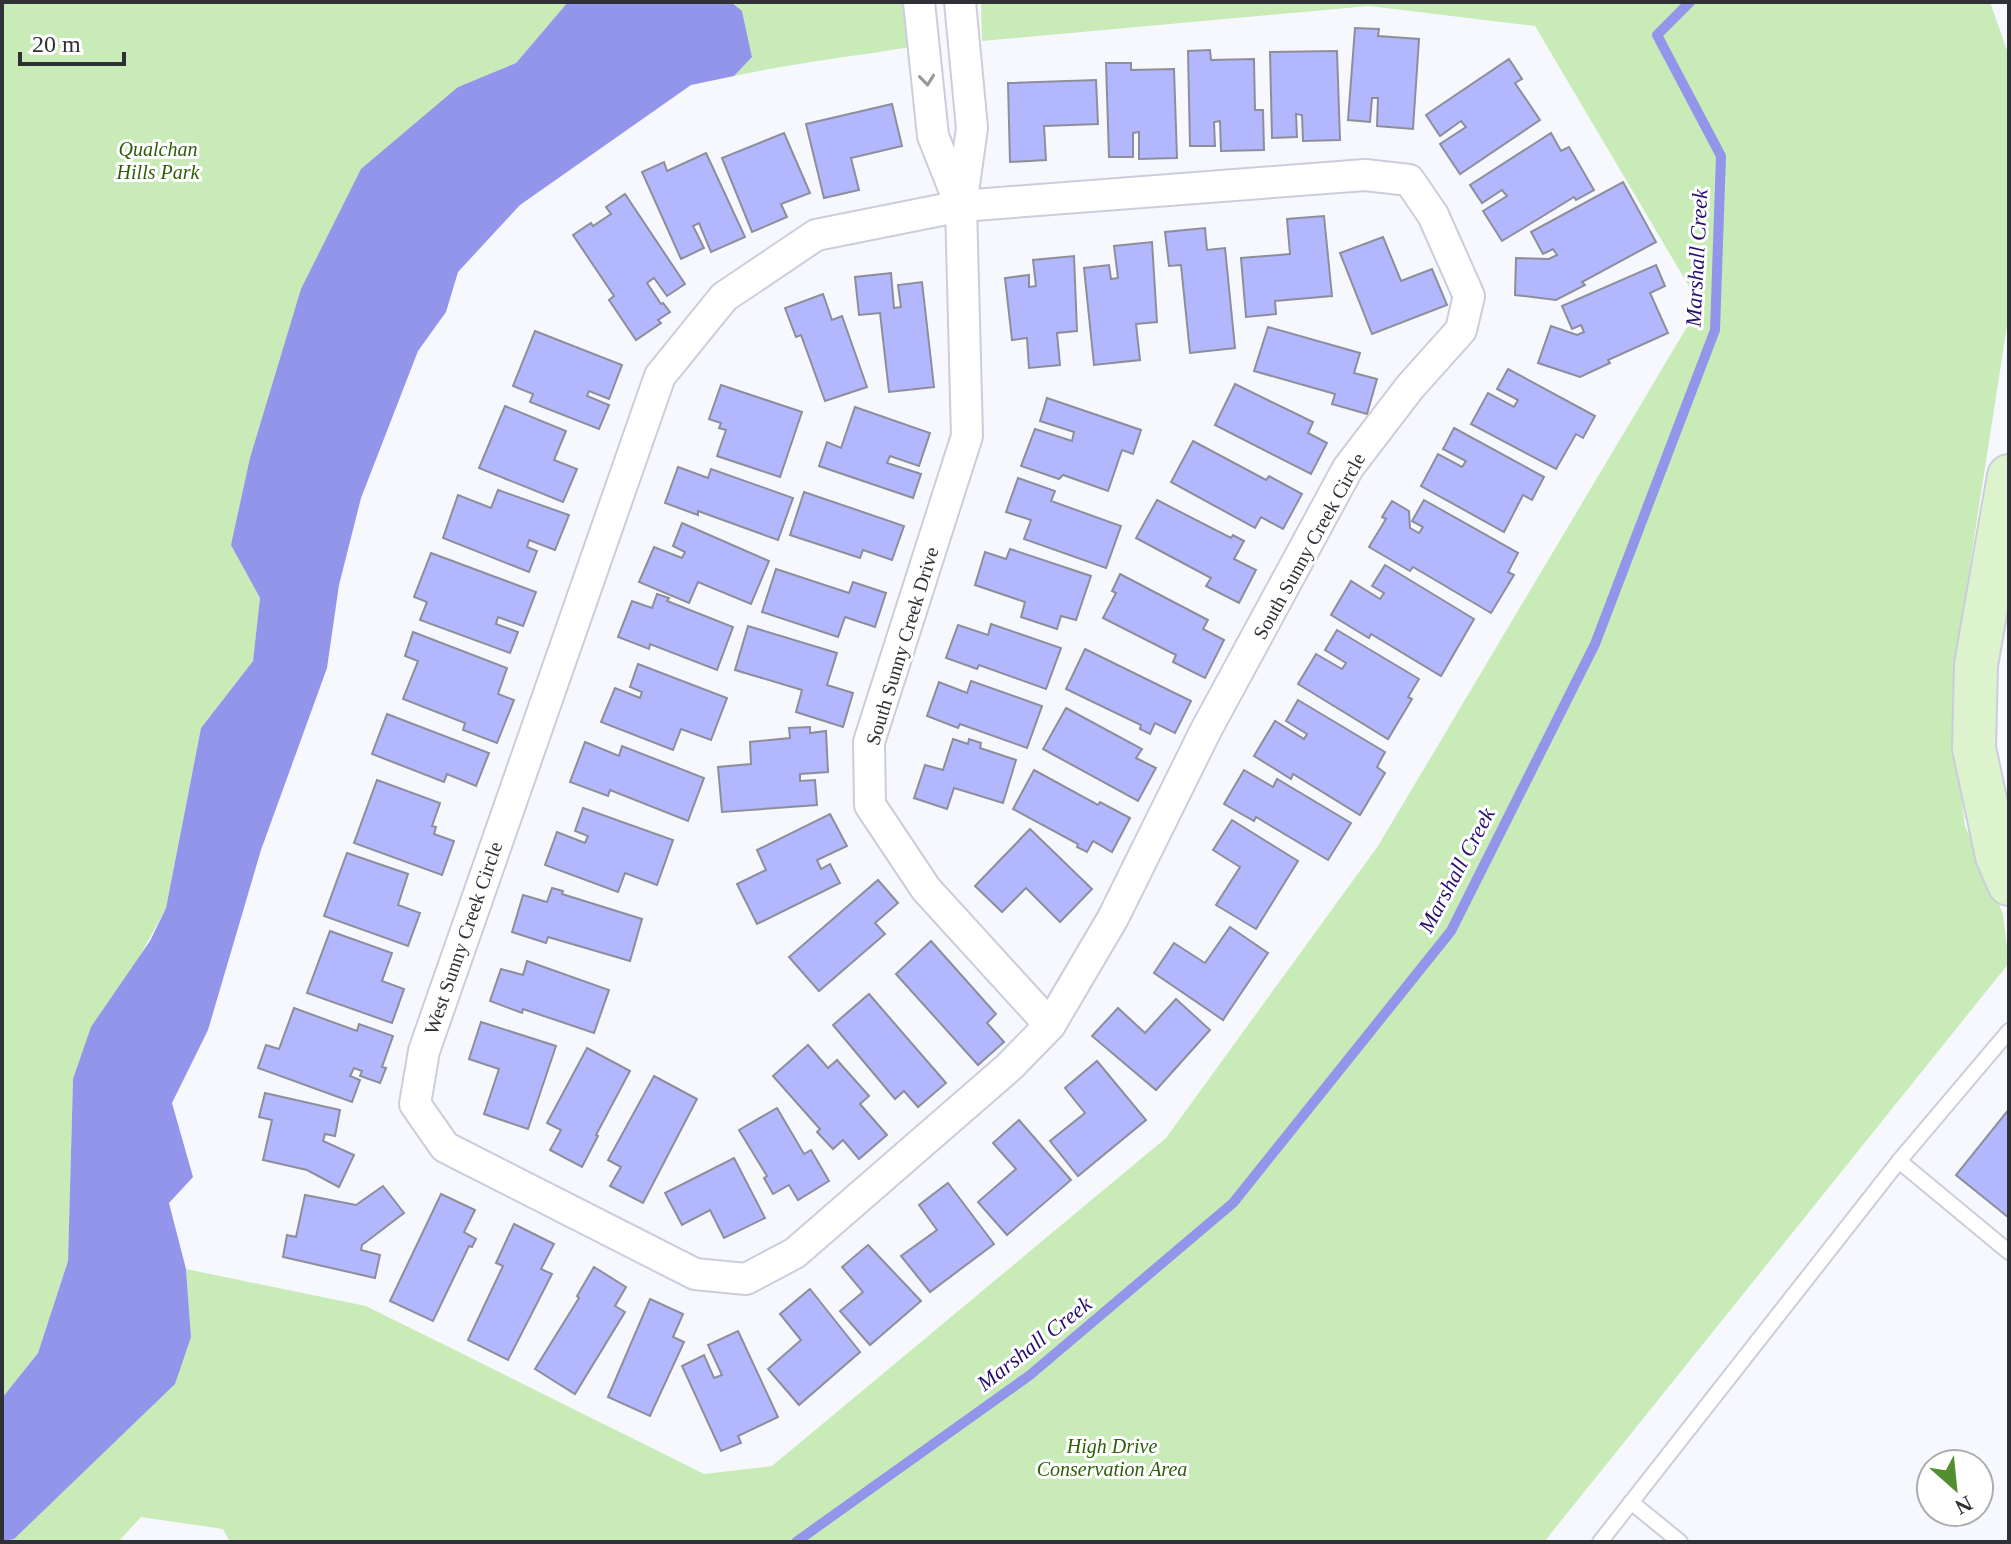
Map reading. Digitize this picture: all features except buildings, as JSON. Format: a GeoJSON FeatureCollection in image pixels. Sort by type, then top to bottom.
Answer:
{"type":"FeatureCollection","features":[{"type":"Feature","properties":{"kind":"main road"},"geometry":{"type":"LineString","coordinates":[[2009,476],[1976,665],[1974,748],[1997,856],[2009,884]]}},
{"type":"Feature","properties":{"kind":"street","name":"South Sunny Creek Drive"},"geometry":{"type":"LineString","coordinates":[[919,2],[933,136],[961,206]]}},
{"type":"Feature","properties":{"kind":"street","name":"South Sunny Creek Drive"},"geometry":{"type":"LineString","coordinates":[[960,2],[972,128],[961,206],[967,436],[869,742],[870,805],[926,889],[1050,1025]]}},
{"type":"Feature","properties":{"kind":"street","name":"South Sunny Creek Circle"},"geometry":{"type":"LineString","coordinates":[[961,206],[1365,175],[1409,180],[1433,215],[1469,296],[1461,330],[1410,387],[1348,468],[1206,730],[1113,918],[1050,1025]]}},
{"type":"Feature","properties":{"kind":"street","name":"West Sunny Creek Circle"},"geometry":{"type":"LineString","coordinates":[[961,206],[816,235],[724,297],[660,376],[424,1051],[415,1104],[445,1147],[695,1274],[746,1279],[795,1253],[1009,1067],[1050,1025]]}},
{"type":"Feature","properties":{"kind":"lane"},"geometry":{"type":"LineString","coordinates":[[1600,1542],[1899,1161],[2009,1031]]}},
{"type":"Feature","properties":{"kind":"lane"},"geometry":{"type":"LineString","coordinates":[[1899,1161],[2009,1252]]}},
{"type":"Feature","properties":{"kind":"lane"},"geometry":{"type":"LineString","coordinates":[[1631,1502],[1680,1542]]}},
{"type":"Feature","properties":{"kind":"green space","name":"Qualchan Hills Park"},"geometry":{"type":"Polygon","coordinates":[[[2,2],[568,2],[516,63],[458,87],[231,544],[260,598],[253,661],[201,728],[166,908],[73,1079],[68,1261],[38,1353],[2,1398],[2,2]]]}},
{"type":"Feature","properties":{"kind":"green space"},"geometry":{"type":"Polygon","coordinates":[[[731,2],[906,2],[910,47],[734,76],[752,57],[742,11],[731,2]]]}},
{"type":"Feature","properties":{"kind":"green space","name":"High Drive Conservation Area"},"geometry":{"type":"Polygon","coordinates":[[[981,2],[1990,2],[2009,56],[2009,313],[1958,642],[1953,726],[1965,826],[2003,914],[2009,963],[1544,1542],[230,1542],[223,1529],[141,1517],[118,1542],[11,1542],[191,1337],[186,1269],[366,1306],[704,1474],[772,1466],[1166,1138],[1378,846],[1700,305],[1535,26],[1369,6],[982,41],[981,2]]]}},
{"type":"Feature","properties":{"kind":"water"},"geometry":{"type":"Polygon","coordinates":[[[568,2],[731,2],[742,11],[752,57],[734,76],[691,85],[520,205],[458,272],[446,312],[418,351],[361,498],[339,585],[327,668],[261,850],[208,1030],[172,1103],[193,1177],[169,1203],[186,1269],[191,1337],[175,1384],[14,1539],[2,1542],[2,1398],[38,1353],[68,1261],[73,1079],[91,1027],[150,941],[166,908],[201,728],[253,661],[260,598],[231,545],[250,458],[301,289],[361,169],[458,87],[516,63],[568,2]]]}},
{"type":"Feature","properties":{"kind":"waterway","name":"Marshall Creek"},"geometry":{"type":"LineString","coordinates":[[796,1542],[1030,1375],[1233,1203],[1451,931],[1595,644],[1715,330],[1721,156],[1657,35],[1690,2]]}}]}
